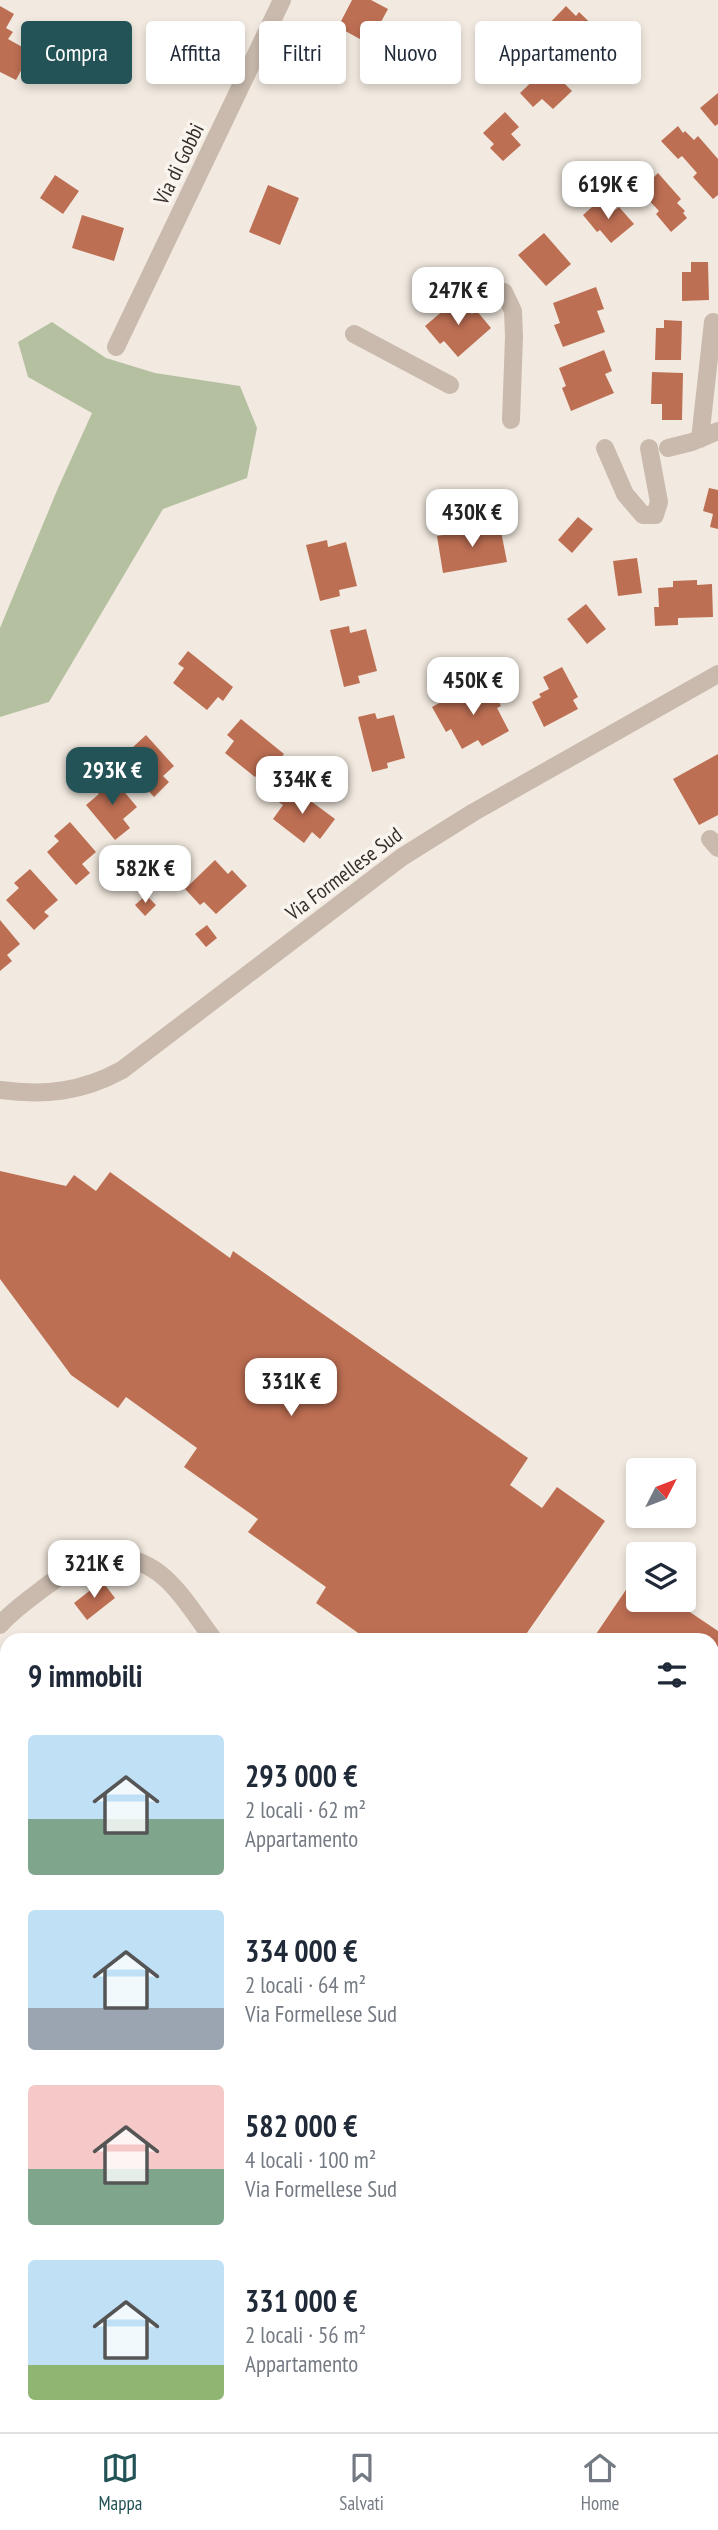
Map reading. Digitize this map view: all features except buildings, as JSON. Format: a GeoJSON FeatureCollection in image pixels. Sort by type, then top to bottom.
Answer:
{"type":"FeatureCollection","features":[{"type":"Feature","properties":{"kind":"street","name":"Via di Gobbi"},"geometry":{"type":"LineString","coordinates":[[116,347],[282,0]]}},
{"type":"Feature","properties":{"kind":"street"},"geometry":{"type":"LineString","coordinates":[[504,292],[513,311],[511,420]]}},
{"type":"Feature","properties":{"kind":"street"},"geometry":{"type":"LineString","coordinates":[[701,439],[713,322]]}},
{"type":"Feature","properties":{"kind":"street"},"geometry":{"type":"LineString","coordinates":[[354,334],[450,385]]}},
{"type":"Feature","properties":{"kind":"street"},"geometry":{"type":"LineString","coordinates":[[605,448],[625,494],[643,516],[655,515],[659,502],[659,448],[701,439],[718,431]]}},
{"type":"Feature","properties":{"kind":"street","name":"Via Formellese Sud"},"geometry":{"type":"LineString","coordinates":[[0,1090],[47,1093],[71,1091],[122,1070],[402,857],[474,812],[718,674]]}},
{"type":"Feature","properties":{"kind":"street"},"geometry":{"type":"LineString","coordinates":[[0,1625],[15,1610],[71,1569],[88,1561],[114,1557],[133,1560],[160,1575],[177,1592],[209,1633]]}},
{"type":"Feature","properties":{"kind":"green space"},"geometry":{"type":"Polygon","coordinates":[[[52,322],[106,358],[155,373],[240,386],[257,428],[247,478],[163,509],[49,702],[0,717],[0,628],[92,413],[28,377],[18,342],[52,322]]]}}]}
